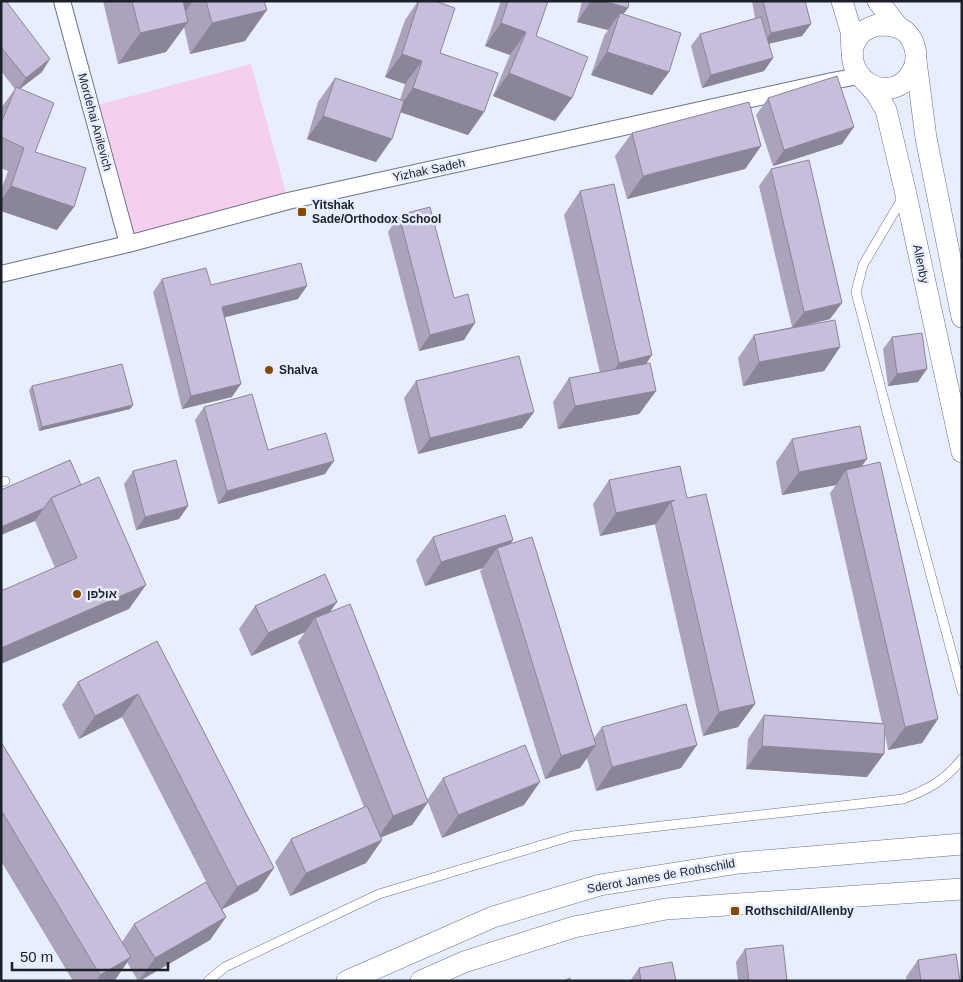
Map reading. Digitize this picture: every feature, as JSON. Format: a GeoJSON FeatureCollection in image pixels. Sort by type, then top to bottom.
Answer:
{"type":"FeatureCollection","features":[{"type":"Feature","properties":{"kind":"street","name":"Mordehai Anilevich"},"geometry":{"type":"LineString","coordinates":[[62,1],[128,244]]}},
{"type":"Feature","properties":{"kind":"street","name":"Allenby"},"geometry":{"type":"LineString","coordinates":[[842,1],[852,30],[853,63],[862,79],[876,93],[886,110],[962,452]]}},
{"type":"Feature","properties":{"kind":"street"},"geometry":{"type":"LineString","coordinates":[[878,1],[898,27],[913,41],[916,51],[926,138],[962,317]]}},
{"type":"Feature","properties":{"kind":"street"},"geometry":{"type":"LineString","coordinates":[[852,54],[855,40],[859,34],[867,29],[877,25],[898,27]]}},
{"type":"Feature","properties":{"kind":"street"},"geometry":{"type":"LineString","coordinates":[[862,79],[879,88],[889,88],[898,85],[910,75],[916,61]]}},
{"type":"Feature","properties":{"kind":"street","name":"Yizhak Sadeh"},"geometry":{"type":"LineString","coordinates":[[1,274],[128,244],[288,201],[832,81],[862,79]]}},
{"type":"Feature","properties":{"kind":"street","name":"Sderot James de Rothschild"},"geometry":{"type":"LineString","coordinates":[[347,981],[493,917],[600,885],[739,862],[956,843]]}},
{"type":"Feature","properties":{"kind":"street"},"geometry":{"type":"LineString","coordinates":[[421,981],[464,962],[574,927],[666,909],[962,889]]}},
{"type":"Feature","properties":{"kind":"street"},"geometry":{"type":"LineString","coordinates":[[932,891],[962,902]]}},
{"type":"Feature","properties":{"kind":"lane"},"geometry":{"type":"LineString","coordinates":[[905,190],[896,211],[862,265],[856,292],[962,691]]}},
{"type":"Feature","properties":{"kind":"lane"},"geometry":{"type":"LineString","coordinates":[[208,981],[224,967],[379,894],[572,836],[903,799],[929,789],[945,777],[962,759]]}},
{"type":"Feature","properties":{"kind":"shaded area"},"geometry":{"type":"Polygon","coordinates":[[[251,64],[288,201],[128,244],[91,107],[251,64]]]}},
{"type":"Feature","properties":{"kind":"building"},"geometry":{"type":"Polygon","coordinates":[[[1,1],[6,1],[50,59],[26,78],[1,47],[1,1]]]}},
{"type":"Feature","properties":{"kind":"building"},"geometry":{"type":"Polygon","coordinates":[[[132,1],[183,1],[188,22],[140,33],[132,1]]]}},
{"type":"Feature","properties":{"kind":"building"},"geometry":{"type":"Polygon","coordinates":[[[206,1],[264,1],[267,10],[212,23],[206,1]]]}},
{"type":"Feature","properties":{"kind":"building"},"geometry":{"type":"Polygon","coordinates":[[[419,1],[435,1],[455,8],[440,53],[498,73],[484,112],[413,88],[422,61],[402,54],[419,1]]]}},
{"type":"Feature","properties":{"kind":"building"},"geometry":{"type":"Polygon","coordinates":[[[508,1],[548,1],[536,36],[588,57],[572,98],[509,73],[526,32],[501,23],[508,1]]]}},
{"type":"Feature","properties":{"kind":"building"},"geometry":{"type":"Polygon","coordinates":[[[604,1],[629,1],[628,8],[604,1]]]}},
{"type":"Feature","properties":{"kind":"building"},"geometry":{"type":"Polygon","coordinates":[[[763,1],[805,1],[811,24],[771,33],[763,1]]]}},
{"type":"Feature","properties":{"kind":"building"},"geometry":{"type":"Polygon","coordinates":[[[620,13],[681,33],[669,72],[607,52],[620,13]]]}},
{"type":"Feature","properties":{"kind":"building"},"geometry":{"type":"Polygon","coordinates":[[[761,17],[773,58],[711,75],[700,34],[761,17]]]}},
{"type":"Feature","properties":{"kind":"building"},"geometry":{"type":"Polygon","coordinates":[[[837,76],[854,127],[784,150],[768,98],[837,76]]]}},
{"type":"Feature","properties":{"kind":"building"},"geometry":{"type":"Polygon","coordinates":[[[335,78],[404,101],[392,139],[323,116],[335,78]]]}},
{"type":"Feature","properties":{"kind":"building"},"geometry":{"type":"Polygon","coordinates":[[[16,87],[54,103],[35,152],[86,168],[74,207],[11,186],[24,148],[1,137],[1,123],[16,87]]]}},
{"type":"Feature","properties":{"kind":"building"},"geometry":{"type":"Polygon","coordinates":[[[749,102],[761,146],[643,176],[632,133],[749,102]]]}},
{"type":"Feature","properties":{"kind":"building"},"geometry":{"type":"Polygon","coordinates":[[[809,160],[842,303],[804,312],[771,169],[809,160]]]}},
{"type":"Feature","properties":{"kind":"building"},"geometry":{"type":"Polygon","coordinates":[[[614,184],[652,355],[619,363],[580,191],[614,184]]]}},
{"type":"Feature","properties":{"kind":"building"},"geometry":{"type":"Polygon","coordinates":[[[430,207],[454,298],[468,294],[475,323],[430,335],[399,215],[430,207]]]}},
{"type":"Feature","properties":{"kind":"building"},"geometry":{"type":"Polygon","coordinates":[[[301,263],[307,286],[222,307],[241,384],[191,396],[162,279],[206,268],[211,285],[301,263]]]}},
{"type":"Feature","properties":{"kind":"building"},"geometry":{"type":"Polygon","coordinates":[[[835,320],[840,347],[759,362],[754,335],[835,320]]]}},
{"type":"Feature","properties":{"kind":"building"},"geometry":{"type":"Polygon","coordinates":[[[922,333],[927,369],[897,374],[892,337],[922,333]]]}},
{"type":"Feature","properties":{"kind":"building"},"geometry":{"type":"Polygon","coordinates":[[[519,356],[534,412],[430,438],[416,381],[519,356]]]}},
{"type":"Feature","properties":{"kind":"building"},"geometry":{"type":"Polygon","coordinates":[[[650,363],[656,391],[575,406],[569,378],[650,363]]]}},
{"type":"Feature","properties":{"kind":"building"},"geometry":{"type":"Polygon","coordinates":[[[122,364],[133,405],[42,427],[32,386],[122,364]]]}},
{"type":"Feature","properties":{"kind":"building"},"geometry":{"type":"Polygon","coordinates":[[[252,394],[268,450],[326,433],[334,461],[227,491],[204,407],[252,394]]]}},
{"type":"Feature","properties":{"kind":"building"},"geometry":{"type":"Polygon","coordinates":[[[860,426],[867,459],[799,472],[792,439],[860,426]]]}},
{"type":"Feature","properties":{"kind":"building"},"geometry":{"type":"Polygon","coordinates":[[[70,460],[81,485],[51,498],[44,508],[1,527],[1,490],[70,460]]]}},
{"type":"Feature","properties":{"kind":"building"},"geometry":{"type":"Polygon","coordinates":[[[176,460],[188,506],[145,517],[133,471],[176,460]]]}},
{"type":"Feature","properties":{"kind":"building"},"geometry":{"type":"Polygon","coordinates":[[[880,462],[938,719],[905,727],[846,470],[880,462]]]}},
{"type":"Feature","properties":{"kind":"building"},"geometry":{"type":"Polygon","coordinates":[[[680,466],[687,498],[706,494],[755,704],[719,712],[671,502],[675,500],[616,513],[609,480],[680,466]]]}},
{"type":"Feature","properties":{"kind":"building","name":"אולפן"},"geometry":{"type":"Polygon","coordinates":[[[99,477],[146,585],[1,648],[1,591],[77,558],[51,498],[99,477]]]}},
{"type":"Feature","properties":{"kind":"building"},"geometry":{"type":"Polygon","coordinates":[[[505,515],[513,540],[441,562],[433,537],[505,515]]]}},
{"type":"Feature","properties":{"kind":"building"},"geometry":{"type":"Polygon","coordinates":[[[532,537],[596,745],[561,756],[497,548],[532,537]]]}},
{"type":"Feature","properties":{"kind":"building"},"geometry":{"type":"Polygon","coordinates":[[[325,574],[337,602],[268,633],[255,606],[325,574]]]}},
{"type":"Feature","properties":{"kind":"building"},"geometry":{"type":"Polygon","coordinates":[[[350,604],[428,802],[393,816],[315,618],[350,604]]]}},
{"type":"Feature","properties":{"kind":"building"},"geometry":{"type":"Polygon","coordinates":[[[157,641],[274,868],[237,887],[138,694],[95,716],[78,682],[157,641]]]}},
{"type":"Feature","properties":{"kind":"building"},"geometry":{"type":"Polygon","coordinates":[[[686,704],[697,745],[612,767],[602,727],[686,704]]]}},
{"type":"Feature","properties":{"kind":"building"},"geometry":{"type":"Polygon","coordinates":[[[764,715],[885,724],[884,754],[762,746],[764,715]]]}},
{"type":"Feature","properties":{"kind":"building"},"geometry":{"type":"Polygon","coordinates":[[[1,742],[131,957],[100,975],[1,810],[1,742]]]}},
{"type":"Feature","properties":{"kind":"building"},"geometry":{"type":"Polygon","coordinates":[[[525,745],[540,782],[458,815],[443,778],[525,745]]]}},
{"type":"Feature","properties":{"kind":"building"},"geometry":{"type":"Polygon","coordinates":[[[367,806],[382,840],[306,873],[291,839],[367,806]]]}},
{"type":"Feature","properties":{"kind":"building"},"geometry":{"type":"Polygon","coordinates":[[[206,882],[226,917],[155,958],[134,924],[206,882]]]}},
{"type":"Feature","properties":{"kind":"building"},"geometry":{"type":"Polygon","coordinates":[[[783,945],[787,981],[749,981],[745,949],[783,945]]]}},
{"type":"Feature","properties":{"kind":"building"},"geometry":{"type":"Polygon","coordinates":[[[956,954],[960,981],[921,981],[918,960],[956,954]]]}},
{"type":"Feature","properties":{"kind":"building"},"geometry":{"type":"Polygon","coordinates":[[[672,962],[676,981],[641,981],[639,968],[672,962]]]}},
{"type":"Feature","properties":{"kind":"place","name":"Yitshak Sade/Orthodox School"},"geometry":{"type":"Point","coordinates":[302,212]}},
{"type":"Feature","properties":{"kind":"place","name":"Shalva"},"geometry":{"type":"Point","coordinates":[269,370]}},
{"type":"Feature","properties":{"kind":"place","name":"אולפן"},"geometry":{"type":"Point","coordinates":[77,594]}},
{"type":"Feature","properties":{"kind":"place","name":"Rothschild/Allenby"},"geometry":{"type":"Point","coordinates":[735,911]}}]}
